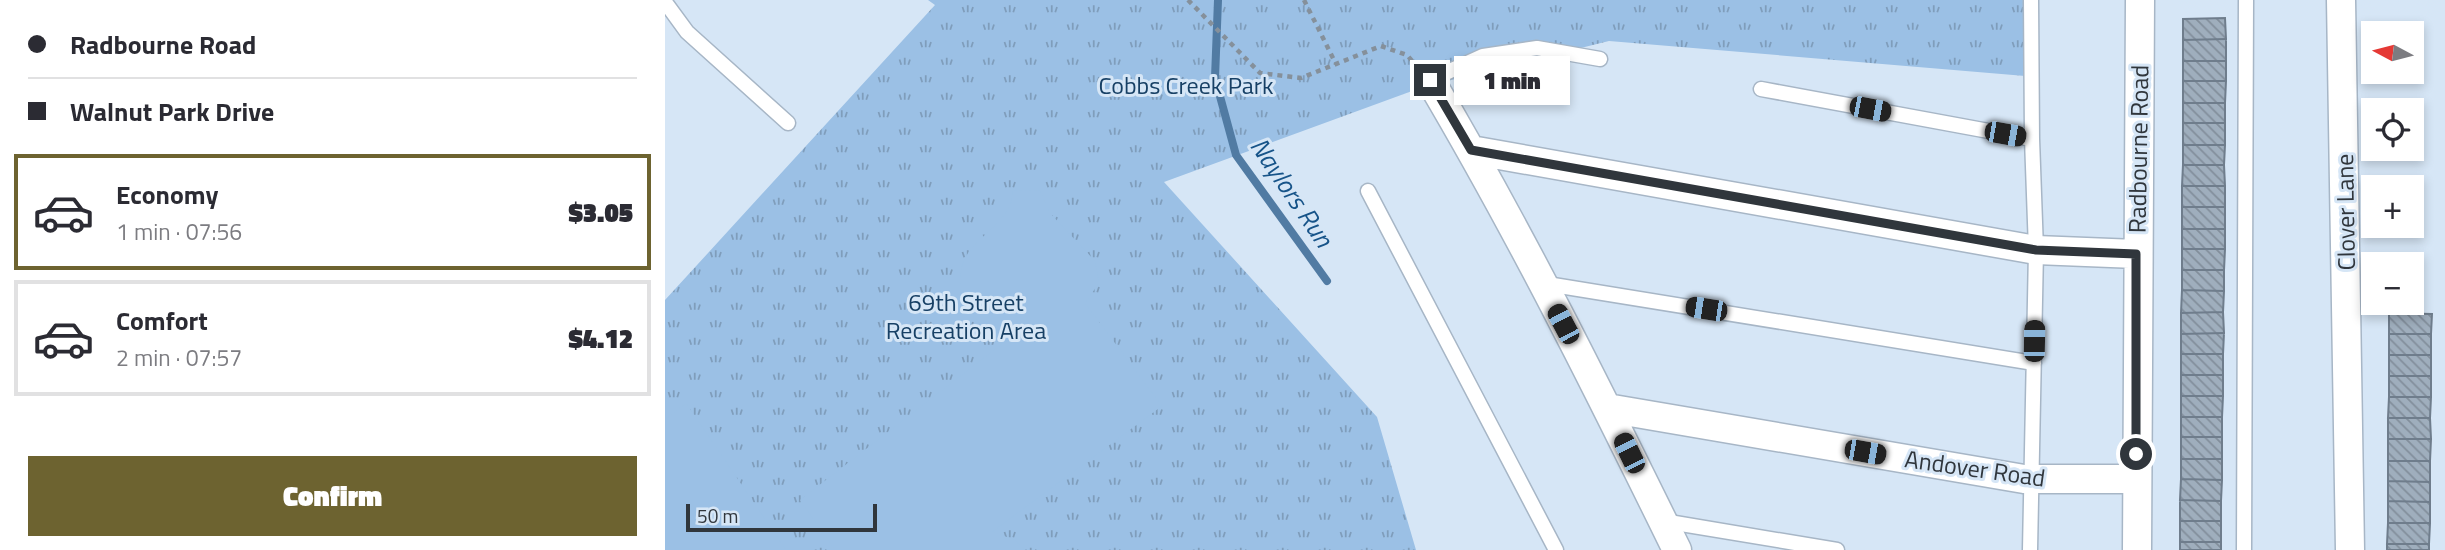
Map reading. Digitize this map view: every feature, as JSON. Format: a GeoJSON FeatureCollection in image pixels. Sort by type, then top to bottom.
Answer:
{"type":"FeatureCollection","features":[{"type":"Feature","properties":{"kind":"street","name":"Radbourne Road"},"geometry":{"type":"LineString","coordinates":[[2137,550],[2136,254],[2140,0]]}},
{"type":"Feature","properties":{"kind":"street","name":"Clover Lane"},"geometry":{"type":"LineString","coordinates":[[2341,0],[2350,550]]}},
{"type":"Feature","properties":{"kind":"street"},"geometry":{"type":"LineString","coordinates":[[1430,80],[1471,150],[1607,408],[1677,550]]}},
{"type":"Feature","properties":{"kind":"street"},"geometry":{"type":"LineString","coordinates":[[1471,150],[2036,250],[2136,254]]}},
{"type":"Feature","properties":{"kind":"street","name":"Andover Road"},"geometry":{"type":"LineString","coordinates":[[1607,408],[2033,479],[2136,479]]}},
{"type":"Feature","properties":{"kind":"lane"},"geometry":{"type":"LineString","coordinates":[[2030,550],[2036,250],[2031,0]]}},
{"type":"Feature","properties":{"kind":"lane"},"geometry":{"type":"LineString","coordinates":[[2243,550],[2246,0]]}},
{"type":"Feature","properties":{"kind":"lane"},"geometry":{"type":"LineString","coordinates":[[665,2],[687,32],[788,123]]}},
{"type":"Feature","properties":{"kind":"lane"},"geometry":{"type":"LineString","coordinates":[[1430,80],[1483,56],[1537,48],[1600,59]]}},
{"type":"Feature","properties":{"kind":"lane"},"geometry":{"type":"LineString","coordinates":[[1761,89],[2032,139]]}},
{"type":"Feature","properties":{"kind":"lane"},"geometry":{"type":"LineString","coordinates":[[1368,191],[1556,550]]}},
{"type":"Feature","properties":{"kind":"lane"},"geometry":{"type":"LineString","coordinates":[[1541,283],[2034,363]]}},
{"type":"Feature","properties":{"kind":"lane"},"geometry":{"type":"LineString","coordinates":[[1663,521],[1837,550]]}},
{"type":"Feature","properties":{"kind":"path"},"geometry":{"type":"LineString","coordinates":[[1188,0],[1260,73],[1301,78],[1381,47],[1407,55],[1430,80]]}},
{"type":"Feature","properties":{"kind":"path"},"geometry":{"type":"LineString","coordinates":[[1304,0],[1336,64]]}},
{"type":"Feature","properties":{"kind":"green space","name":"69th Street Recreation Area"},"geometry":{"type":"Polygon","coordinates":[[[928,0],[2038,0],[2038,77],[1609,41],[1423,87],[1164,182],[1377,417],[1416,550],[665,550],[665,300],[935,5],[928,0]]]}},
{"type":"Feature","properties":{"kind":"green space"},"geometry":{"type":"Polygon","coordinates":[[[1040,190],[1049,212],[1095,261],[1099,283],[1085,303],[1162,406],[992,532],[1013,539],[1026,550],[835,550],[800,500],[1007,340],[985,329],[960,303],[963,263],[967,254],[1006,212],[1013,191],[1040,190]]]}},
{"type":"Feature","properties":{"kind":"green space"},"geometry":{"type":"Polygon","coordinates":[[[686,403],[786,550],[665,550],[665,420],[686,403]]]}},
{"type":"Feature","properties":{"kind":"building"},"geometry":{"type":"Polygon","coordinates":[[[2225,18],[2226,39],[2183,40],[2183,19],[2225,18]]]}},
{"type":"Feature","properties":{"kind":"building"},"geometry":{"type":"Polygon","coordinates":[[[2226,39],[2226,61],[2183,61],[2183,40],[2226,39]]]}},
{"type":"Feature","properties":{"kind":"building"},"geometry":{"type":"Polygon","coordinates":[[[2183,61],[2226,61],[2226,81],[2183,81],[2183,61]]]}},
{"type":"Feature","properties":{"kind":"building"},"geometry":{"type":"Polygon","coordinates":[[[2183,81],[2226,81],[2225,103],[2183,103],[2183,81]]]}},
{"type":"Feature","properties":{"kind":"building"},"geometry":{"type":"Polygon","coordinates":[[[2183,103],[2225,103],[2225,123],[2183,123],[2183,103]]]}},
{"type":"Feature","properties":{"kind":"building"},"geometry":{"type":"Polygon","coordinates":[[[2183,123],[2225,123],[2225,145],[2183,145],[2183,123]]]}},
{"type":"Feature","properties":{"kind":"building"},"geometry":{"type":"Polygon","coordinates":[[[2183,145],[2225,145],[2224,165],[2183,165],[2183,145]]]}},
{"type":"Feature","properties":{"kind":"building"},"geometry":{"type":"Polygon","coordinates":[[[2183,165],[2224,165],[2225,186],[2182,186],[2183,165]]]}},
{"type":"Feature","properties":{"kind":"building"},"geometry":{"type":"Polygon","coordinates":[[[2182,186],[2225,186],[2225,207],[2182,207],[2182,186]]]}},
{"type":"Feature","properties":{"kind":"building"},"geometry":{"type":"Polygon","coordinates":[[[2182,207],[2225,207],[2225,229],[2182,229],[2182,207]]]}},
{"type":"Feature","properties":{"kind":"building"},"geometry":{"type":"Polygon","coordinates":[[[2182,229],[2225,229],[2225,249],[2182,249],[2182,229]]]}},
{"type":"Feature","properties":{"kind":"building"},"geometry":{"type":"Polygon","coordinates":[[[2182,249],[2225,249],[2224,270],[2182,270],[2182,249]]]}},
{"type":"Feature","properties":{"kind":"building"},"geometry":{"type":"Polygon","coordinates":[[[2182,270],[2224,270],[2224,291],[2182,290],[2182,270]]]}},
{"type":"Feature","properties":{"kind":"building"},"geometry":{"type":"Polygon","coordinates":[[[2182,290],[2224,291],[2223,312],[2181,313],[2182,290]]]}},
{"type":"Feature","properties":{"kind":"building"},"geometry":{"type":"Polygon","coordinates":[[[2223,312],[2224,333],[2181,334],[2181,313],[2223,312]]]}},
{"type":"Feature","properties":{"kind":"building"},"geometry":{"type":"Polygon","coordinates":[[[2432,314],[2431,334],[2389,334],[2389,315],[2432,314]]]}},
{"type":"Feature","properties":{"kind":"building"},"geometry":{"type":"Polygon","coordinates":[[[2224,333],[2223,354],[2181,354],[2181,334],[2224,333]]]}},
{"type":"Feature","properties":{"kind":"building"},"geometry":{"type":"Polygon","coordinates":[[[2389,334],[2431,334],[2431,355],[2389,355],[2389,334]]]}},
{"type":"Feature","properties":{"kind":"building"},"geometry":{"type":"Polygon","coordinates":[[[2181,354],[2223,354],[2223,375],[2181,375],[2181,354]]]}},
{"type":"Feature","properties":{"kind":"building"},"geometry":{"type":"Polygon","coordinates":[[[2389,355],[2431,355],[2431,376],[2389,376],[2389,355]]]}},
{"type":"Feature","properties":{"kind":"building"},"geometry":{"type":"Polygon","coordinates":[[[2181,375],[2223,375],[2223,396],[2181,396],[2181,375]]]}},
{"type":"Feature","properties":{"kind":"building"},"geometry":{"type":"Polygon","coordinates":[[[2389,376],[2431,376],[2431,397],[2389,397],[2389,376]]]}},
{"type":"Feature","properties":{"kind":"building"},"geometry":{"type":"Polygon","coordinates":[[[2181,396],[2223,396],[2222,417],[2181,417],[2181,396]]]}},
{"type":"Feature","properties":{"kind":"building"},"geometry":{"type":"Polygon","coordinates":[[[2389,397],[2431,397],[2430,418],[2388,418],[2389,397]]]}},
{"type":"Feature","properties":{"kind":"building"},"geometry":{"type":"Polygon","coordinates":[[[2181,417],[2222,417],[2222,437],[2181,437],[2181,417]]]}},
{"type":"Feature","properties":{"kind":"building"},"geometry":{"type":"Polygon","coordinates":[[[2388,418],[2430,418],[2431,439],[2388,439],[2388,418]]]}},
{"type":"Feature","properties":{"kind":"building"},"geometry":{"type":"Polygon","coordinates":[[[2181,437],[2222,437],[2222,459],[2181,459],[2181,437]]]}},
{"type":"Feature","properties":{"kind":"building"},"geometry":{"type":"Polygon","coordinates":[[[2388,439],[2431,439],[2430,461],[2388,461],[2388,439]]]}},
{"type":"Feature","properties":{"kind":"building"},"geometry":{"type":"Polygon","coordinates":[[[2181,459],[2222,459],[2222,480],[2181,479],[2181,459]]]}},
{"type":"Feature","properties":{"kind":"building"},"geometry":{"type":"Polygon","coordinates":[[[2388,461],[2430,461],[2430,482],[2388,481],[2388,461]]]}},
{"type":"Feature","properties":{"kind":"building"},"geometry":{"type":"Polygon","coordinates":[[[2181,479],[2222,480],[2221,501],[2180,500],[2181,479]]]}},
{"type":"Feature","properties":{"kind":"building"},"geometry":{"type":"Polygon","coordinates":[[[2388,481],[2430,482],[2430,502],[2388,501],[2388,481]]]}},
{"type":"Feature","properties":{"kind":"building"},"geometry":{"type":"Polygon","coordinates":[[[2180,500],[2221,501],[2221,521],[2180,521],[2180,500]]]}},
{"type":"Feature","properties":{"kind":"building"},"geometry":{"type":"Polygon","coordinates":[[[2388,501],[2430,502],[2430,523],[2388,523],[2388,501]]]}},
{"type":"Feature","properties":{"kind":"building"},"geometry":{"type":"Polygon","coordinates":[[[2180,521],[2221,521],[2221,542],[2180,542],[2180,521]]]}},
{"type":"Feature","properties":{"kind":"building"},"geometry":{"type":"Polygon","coordinates":[[[2388,523],[2430,523],[2429,544],[2387,544],[2388,523]]]}},
{"type":"Feature","properties":{"kind":"building"},"geometry":{"type":"Polygon","coordinates":[[[2180,542],[2221,542],[2221,550],[2180,550],[2180,542]]]}},
{"type":"Feature","properties":{"kind":"building"},"geometry":{"type":"Polygon","coordinates":[[[2387,544],[2429,544],[2429,550],[2387,550],[2387,544]]]}},
{"type":"Feature","properties":{"kind":"waterway","name":"Naylors Run"},"geometry":{"type":"LineString","coordinates":[[1218,0],[1215,78],[1236,155],[1327,281]]}},
{"type":"Feature","properties":{"kind":"route"},"geometry":{"type":"LineString","coordinates":[[1430,80],[1471,150],[2036,250],[2136,254],[2136,454]]}},
{"type":"Feature","properties":{"kind":"park label","name":"Cobbs Creek Park"},"geometry":{"type":"Point","coordinates":[1186,85]}}]}
